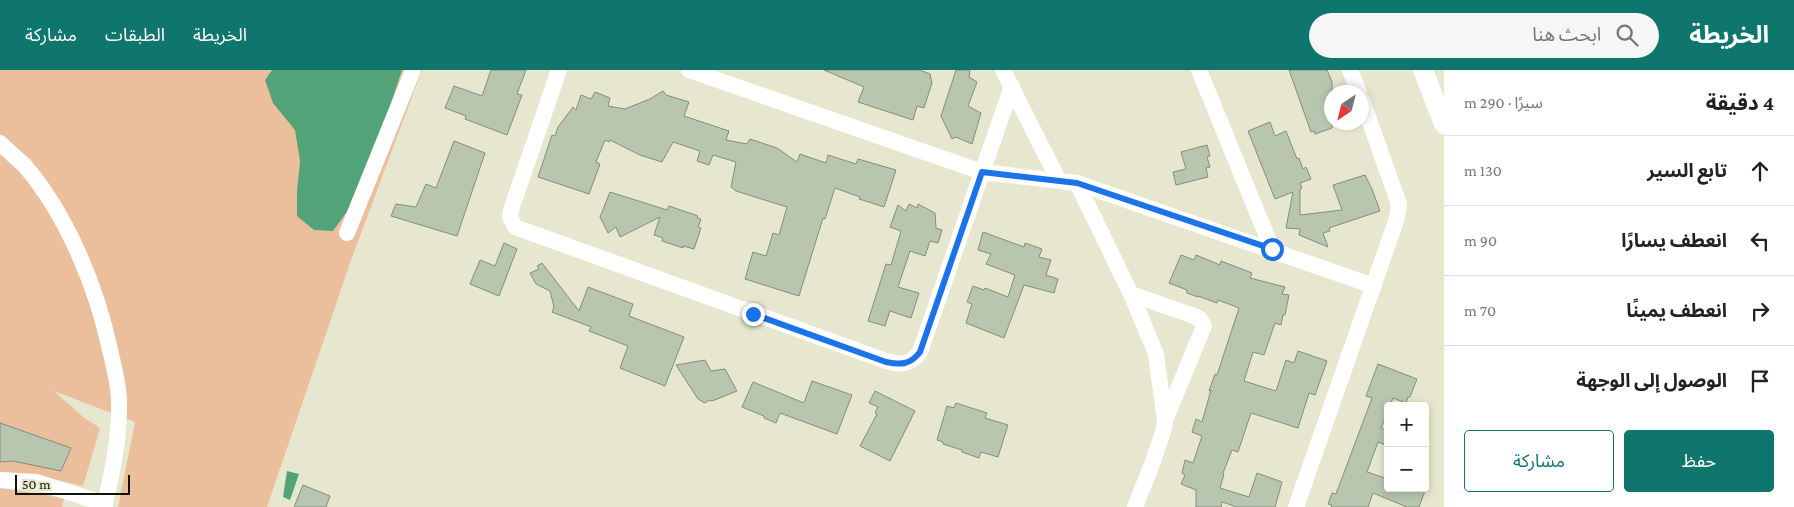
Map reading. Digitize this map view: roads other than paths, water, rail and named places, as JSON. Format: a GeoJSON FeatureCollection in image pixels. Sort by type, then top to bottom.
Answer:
{"type":"FeatureCollection","features":[{"type":"Feature","properties":{"kind":"street"},"geometry":{"type":"LineString","coordinates":[[347,233],[413,70]]}},
{"type":"Feature","properties":{"kind":"street"},"geometry":{"type":"LineString","coordinates":[[559,70],[510,210],[510,217],[515,227],[886,362],[899,364],[914,360],[920,352],[1012,86]]}},
{"type":"Feature","properties":{"kind":"street"},"geometry":{"type":"LineString","coordinates":[[689,70],[982,172],[1077,183],[1272,249],[1374,286]]}},
{"type":"Feature","properties":{"kind":"street"},"geometry":{"type":"LineString","coordinates":[[1003,70],[1059,181]]}},
{"type":"Feature","properties":{"kind":"street"},"geometry":{"type":"LineString","coordinates":[[1199,70],[1272,249]]}},
{"type":"Feature","properties":{"kind":"street"},"geometry":{"type":"LineString","coordinates":[[1350,70],[1356,85]]}},
{"type":"Feature","properties":{"kind":"street"},"geometry":{"type":"LineString","coordinates":[[1423,70],[1444,124]]}},
{"type":"Feature","properties":{"kind":"street"},"geometry":{"type":"LineString","coordinates":[[1296,507],[1397,218],[1399,204],[1369,120]]}},
{"type":"Feature","properties":{"kind":"street"},"geometry":{"type":"LineString","coordinates":[[0,143],[24,166],[64,226],[94,292],[104,323],[120,401],[117,444],[105,505],[37,482],[0,480]]}},
{"type":"Feature","properties":{"kind":"street"},"geometry":{"type":"LineString","coordinates":[[1077,183],[1131,294],[1156,354],[1165,420]]}},
{"type":"Feature","properties":{"kind":"street"},"geometry":{"type":"LineString","coordinates":[[1131,294],[1194,316],[1200,319],[1204,326],[1165,420],[1152,464],[1135,507]]}}]}
